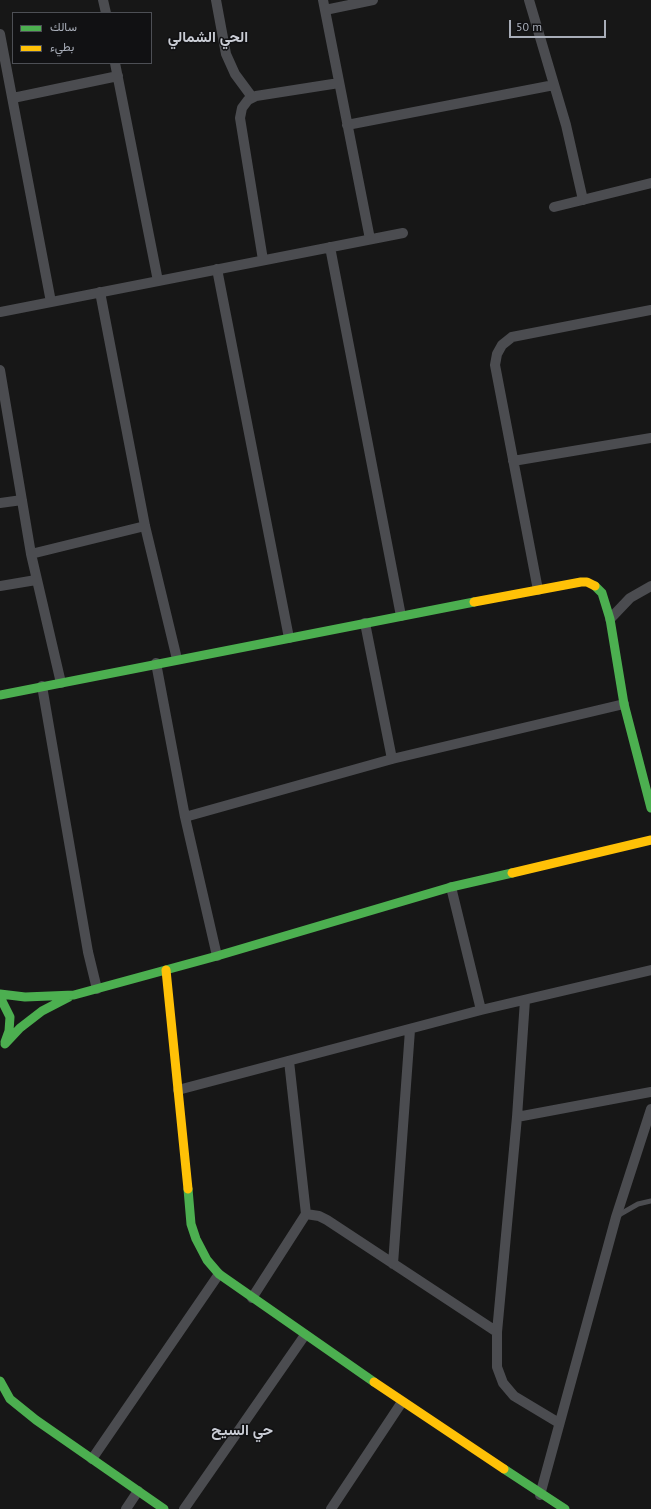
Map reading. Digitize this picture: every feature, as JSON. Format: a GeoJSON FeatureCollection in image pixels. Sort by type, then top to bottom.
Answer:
{"type":"FeatureCollection","features":[{"type":"Feature","properties":{"kind":"street"},"geometry":{"type":"LineString","coordinates":[[103,0],[106,12]]}},
{"type":"Feature","properties":{"kind":"street"},"geometry":{"type":"LineString","coordinates":[[216,0],[226,54],[235,74],[252,97]]}},
{"type":"Feature","properties":{"kind":"street"},"geometry":{"type":"LineString","coordinates":[[370,239],[324,5],[373,0]]}},
{"type":"Feature","properties":{"kind":"street"},"geometry":{"type":"LineString","coordinates":[[529,0],[566,124],[583,200]]}},
{"type":"Feature","properties":{"kind":"street"},"geometry":{"type":"LineString","coordinates":[[0,34],[52,302]]}},
{"type":"Feature","properties":{"kind":"street"},"geometry":{"type":"LineString","coordinates":[[115,64],[158,281]]}},
{"type":"Feature","properties":{"kind":"street"},"geometry":{"type":"LineString","coordinates":[[13,98],[118,76]]}},
{"type":"Feature","properties":{"kind":"street"},"geometry":{"type":"LineString","coordinates":[[263,260],[240,118],[242,108],[252,97],[260,94],[339,83]]}},
{"type":"Feature","properties":{"kind":"street"},"geometry":{"type":"LineString","coordinates":[[347,125],[554,85]]}},
{"type":"Feature","properties":{"kind":"street"},"geometry":{"type":"LineString","coordinates":[[554,207],[651,183]]}},
{"type":"Feature","properties":{"kind":"street"},"geometry":{"type":"LineString","coordinates":[[0,312],[402,233]]}},
{"type":"Feature","properties":{"kind":"street"},"geometry":{"type":"LineString","coordinates":[[330,247],[401,616]]}},
{"type":"Feature","properties":{"kind":"street"},"geometry":{"type":"LineString","coordinates":[[217,269],[289,638]]}},
{"type":"Feature","properties":{"kind":"street"},"geometry":{"type":"LineString","coordinates":[[100,292],[145,526],[177,659]]}},
{"type":"Feature","properties":{"kind":"street"},"geometry":{"type":"LineString","coordinates":[[538,590],[495,365],[497,354],[502,345],[512,337],[651,310]]}},
{"type":"Feature","properties":{"kind":"street"},"geometry":{"type":"LineString","coordinates":[[0,370],[36,580],[61,683]]}},
{"type":"Feature","properties":{"kind":"street"},"geometry":{"type":"LineString","coordinates":[[513,461],[651,438]]}},
{"type":"Feature","properties":{"kind":"street"},"geometry":{"type":"LineString","coordinates":[[0,503],[22,500]]}},
{"type":"Feature","properties":{"kind":"street"},"geometry":{"type":"LineString","coordinates":[[31,554],[145,526]]}},
{"type":"Feature","properties":{"kind":"street"},"geometry":{"type":"LineString","coordinates":[[0,586],[36,580]]}},
{"type":"Feature","properties":{"kind":"street"},"geometry":{"type":"LineString","coordinates":[[0,695],[156,663],[581,582],[593,585],[602,593],[610,619],[624,704],[651,808]]}},
{"type":"Feature","properties":{"kind":"street"},"geometry":{"type":"LineString","coordinates":[[610,619],[630,598],[651,586]]}},
{"type":"Feature","properties":{"kind":"street"},"geometry":{"type":"LineString","coordinates":[[365,623],[392,760]]}},
{"type":"Feature","properties":{"kind":"street"},"geometry":{"type":"LineString","coordinates":[[156,663],[185,817],[217,956]]}},
{"type":"Feature","properties":{"kind":"street"},"geometry":{"type":"LineString","coordinates":[[42,686],[86,944],[96,988]]}},
{"type":"Feature","properties":{"kind":"street"},"geometry":{"type":"LineString","coordinates":[[185,817],[392,760],[624,704]]}},
{"type":"Feature","properties":{"kind":"street"},"geometry":{"type":"LineString","coordinates":[[2,1046],[20,1028],[42,1011],[74,995],[96,988],[217,956],[451,887],[651,840]]}},
{"type":"Feature","properties":{"kind":"street"},"geometry":{"type":"LineString","coordinates":[[451,887],[481,1010]]}},
{"type":"Feature","properties":{"kind":"street"},"geometry":{"type":"LineString","coordinates":[[166,970],[191,1224],[196,1239],[207,1260],[219,1274],[305,1335],[540,1495],[565,1509]]}},
{"type":"Feature","properties":{"kind":"street"},"geometry":{"type":"LineString","coordinates":[[178,1090],[410,1030],[481,1010],[651,970]]}},
{"type":"Feature","properties":{"kind":"street"},"geometry":{"type":"LineString","coordinates":[[0,994],[24,997],[74,995]]}},
{"type":"Feature","properties":{"kind":"street"},"geometry":{"type":"LineString","coordinates":[[0,997],[5,1004],[10,1017],[9,1031],[2,1046]]}},
{"type":"Feature","properties":{"kind":"street"},"geometry":{"type":"LineString","coordinates":[[525,1000],[517,1117],[497,1332],[497,1367],[503,1383],[514,1396],[559,1423]]}},
{"type":"Feature","properties":{"kind":"street"},"geometry":{"type":"LineString","coordinates":[[393,1264],[410,1030]]}},
{"type":"Feature","properties":{"kind":"street"},"geometry":{"type":"LineString","coordinates":[[252,1298],[306,1214],[290,1061]]}},
{"type":"Feature","properties":{"kind":"street"},"geometry":{"type":"LineString","coordinates":[[517,1117],[651,1092]]}},
{"type":"Feature","properties":{"kind":"street"},"geometry":{"type":"LineString","coordinates":[[540,1495],[616,1217],[651,1109]]}},
{"type":"Feature","properties":{"kind":"street"},"geometry":{"type":"LineString","coordinates":[[306,1214],[319,1216],[327,1220],[497,1332]]}},
{"type":"Feature","properties":{"kind":"street"},"geometry":{"type":"LineString","coordinates":[[92,1459],[219,1274]]}},
{"type":"Feature","properties":{"kind":"street"},"geometry":{"type":"LineString","coordinates":[[184,1509],[305,1335]]}},
{"type":"Feature","properties":{"kind":"street"},"geometry":{"type":"LineString","coordinates":[[0,1381],[10,1399],[164,1509]]}},
{"type":"Feature","properties":{"kind":"street"},"geometry":{"type":"LineString","coordinates":[[331,1509],[402,1402]]}},
{"type":"Feature","properties":{"kind":"street"},"geometry":{"type":"LineString","coordinates":[[126,1509],[138,1491]]}},
{"type":"Feature","properties":{"kind":"lane"},"geometry":{"type":"LineString","coordinates":[[616,1217],[638,1204],[651,1201]]}},
{"type":"Feature","properties":{"kind":"traffic: fast"},"geometry":{"type":"LineString","coordinates":[[595,586],[602,593],[610,619],[624,704],[651,808]]}},
{"type":"Feature","properties":{"kind":"traffic: fast"},"geometry":{"type":"LineString","coordinates":[[0,695],[474,602]]}},
{"type":"Feature","properties":{"kind":"traffic: fast"},"geometry":{"type":"LineString","coordinates":[[0,994],[25,997],[74,995],[217,956],[451,887],[512,873]]}},
{"type":"Feature","properties":{"kind":"traffic: fast"},"geometry":{"type":"LineString","coordinates":[[0,997],[10,1017],[9,1031],[5,1042]]}},
{"type":"Feature","properties":{"kind":"traffic: fast"},"geometry":{"type":"LineString","coordinates":[[5,1044],[20,1028],[42,1011],[69,997]]}},
{"type":"Feature","properties":{"kind":"traffic: fast"},"geometry":{"type":"LineString","coordinates":[[188,1189],[191,1224],[196,1239],[207,1260],[219,1274],[374,1382]]}},
{"type":"Feature","properties":{"kind":"traffic: fast"},"geometry":{"type":"LineString","coordinates":[[0,1381],[10,1399],[36,1420],[164,1509]]}},
{"type":"Feature","properties":{"kind":"traffic: fast"},"geometry":{"type":"LineString","coordinates":[[504,1469],[565,1509]]}},
{"type":"Feature","properties":{"kind":"traffic: slow"},"geometry":{"type":"LineString","coordinates":[[474,602],[581,582],[587,582],[595,586]]}},
{"type":"Feature","properties":{"kind":"traffic: slow"},"geometry":{"type":"LineString","coordinates":[[512,873],[651,840]]}},
{"type":"Feature","properties":{"kind":"traffic: slow"},"geometry":{"type":"LineString","coordinates":[[166,970],[188,1189]]}},
{"type":"Feature","properties":{"kind":"traffic: slow"},"geometry":{"type":"LineString","coordinates":[[374,1382],[504,1469]]}},
{"type":"Feature","properties":{"kind":"district","name":"الحي الشمالي"},"geometry":{"type":"Point","coordinates":[208,38]}},
{"type":"Feature","properties":{"kind":"district","name":"حي السيح"},"geometry":{"type":"Point","coordinates":[242,1431]}}]}
